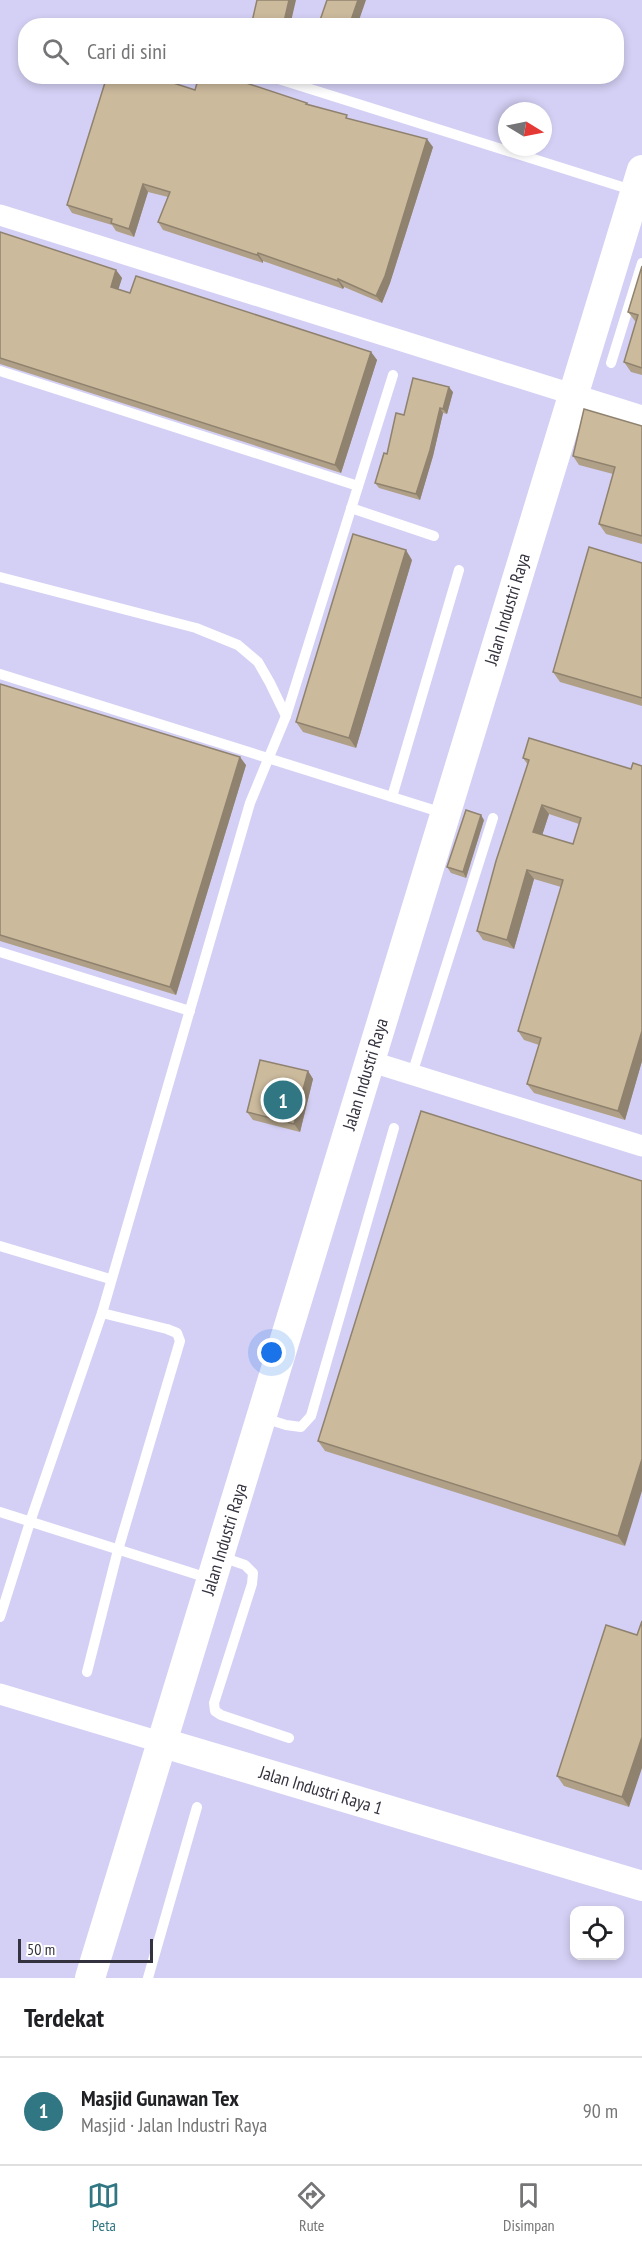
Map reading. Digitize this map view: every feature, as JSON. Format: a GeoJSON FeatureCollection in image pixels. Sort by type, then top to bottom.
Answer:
{"type":"FeatureCollection","features":[{"type":"Feature","properties":{"kind":"street","name":"Jalan Industri Raya"},"geometry":{"type":"LineString","coordinates":[[90,1978],[160,1742],[639,180]]}},
{"type":"Feature","properties":{"kind":"street"},"geometry":{"type":"LineString","coordinates":[[0,215],[642,416]]}},
{"type":"Feature","properties":{"kind":"street"},"geometry":{"type":"LineString","coordinates":[[369,1061],[642,1146]]}},
{"type":"Feature","properties":{"kind":"street","name":"Jalan Industri Raya 1"},"geometry":{"type":"LineString","coordinates":[[0,1694],[642,1886]]}},
{"type":"Feature","properties":{"kind":"lane"},"geometry":{"type":"LineString","coordinates":[[297,84],[639,180]]}},
{"type":"Feature","properties":{"kind":"lane"},"geometry":{"type":"LineString","coordinates":[[611,363],[642,263]]}},
{"type":"Feature","properties":{"kind":"lane"},"geometry":{"type":"LineString","coordinates":[[0,371],[358,486]]}},
{"type":"Feature","properties":{"kind":"lane"},"geometry":{"type":"LineString","coordinates":[[0,1617],[102,1313],[250,803],[286,716],[393,375]]}},
{"type":"Feature","properties":{"kind":"lane"},"geometry":{"type":"LineString","coordinates":[[351,508],[434,536]]}},
{"type":"Feature","properties":{"kind":"lane"},"geometry":{"type":"LineString","coordinates":[[392,797],[459,570]]}},
{"type":"Feature","properties":{"kind":"lane"},"geometry":{"type":"LineString","coordinates":[[0,577],[196,628],[238,645],[258,662],[286,716]]}},
{"type":"Feature","properties":{"kind":"lane"},"geometry":{"type":"LineString","coordinates":[[0,674],[445,814]]}},
{"type":"Feature","properties":{"kind":"lane"},"geometry":{"type":"LineString","coordinates":[[412,1074],[493,818]]}},
{"type":"Feature","properties":{"kind":"lane"},"geometry":{"type":"LineString","coordinates":[[0,952],[190,1011]]}},
{"type":"Feature","properties":{"kind":"lane"},"geometry":{"type":"LineString","coordinates":[[261,1417],[300,1427],[311,1416],[394,1128]]}},
{"type":"Feature","properties":{"kind":"lane"},"geometry":{"type":"LineString","coordinates":[[0,1246],[110,1279]]}},
{"type":"Feature","properties":{"kind":"lane"},"geometry":{"type":"LineString","coordinates":[[87,1672],[118,1550],[180,1341],[177,1333],[167,1329],[102,1313]]}},
{"type":"Feature","properties":{"kind":"lane"},"geometry":{"type":"LineString","coordinates":[[0,1512],[118,1550],[215,1567],[245,1565],[253,1573],[252,1584],[214,1703],[215,1711],[289,1738]]}},
{"type":"Feature","properties":{"kind":"lane"},"geometry":{"type":"LineString","coordinates":[[148,1978],[197,1807]]}},
{"type":"Feature","properties":{"kind":"shaded area"},"geometry":{"type":"Polygon","coordinates":[[[0,0],[642,0],[642,1978],[0,1978],[0,0]]]}},
{"type":"Feature","properties":{"kind":"building"},"geometry":{"type":"Polygon","coordinates":[[[257,0],[289,0],[285,18],[253,18],[257,0]]]}},
{"type":"Feature","properties":{"kind":"building"},"geometry":{"type":"Polygon","coordinates":[[[327,0],[358,0],[352,18],[321,18],[327,0]]]}},
{"type":"Feature","properties":{"kind":"building"},"geometry":{"type":"Polygon","coordinates":[[[105,84],[177,84],[195,90],[197,84],[249,84],[306,104],[347,115],[346,118],[427,139],[385,276],[376,296],[338,279],[338,281],[158,222],[170,192],[143,184],[129,229],[111,223],[112,219],[67,205],[105,84]]]}},
{"type":"Feature","properties":{"kind":"building"},"geometry":{"type":"Polygon","coordinates":[[[0,232],[116,270],[111,287],[130,293],[136,276],[371,352],[335,465],[0,358],[0,232]]]}},
{"type":"Feature","properties":{"kind":"building"},"geometry":{"type":"Polygon","coordinates":[[[642,266],[642,368],[624,362],[638,315],[628,312],[642,266]]]}},
{"type":"Feature","properties":{"kind":"building"},"geometry":{"type":"Polygon","coordinates":[[[413,378],[449,387],[443,409],[440,408],[416,494],[375,483],[384,453],[387,454],[396,413],[404,415],[413,378]]]}},
{"type":"Feature","properties":{"kind":"building"},"geometry":{"type":"Polygon","coordinates":[[[584,409],[642,426],[642,536],[599,524],[615,467],[573,456],[584,409]]]}},
{"type":"Feature","properties":{"kind":"building"},"geometry":{"type":"Polygon","coordinates":[[[353,534],[406,550],[349,738],[296,722],[353,534]]]}},
{"type":"Feature","properties":{"kind":"building"},"geometry":{"type":"Polygon","coordinates":[[[589,547],[642,563],[642,698],[553,672],[589,547]]]}},
{"type":"Feature","properties":{"kind":"building"},"geometry":{"type":"Polygon","coordinates":[[[0,684],[240,757],[170,987],[0,935],[0,684]]]}},
{"type":"Feature","properties":{"kind":"building"},"geometry":{"type":"Polygon","coordinates":[[[529,738],[631,769],[633,763],[642,766],[642,1031],[618,1111],[527,1084],[541,1038],[518,1031],[563,880],[527,870],[507,940],[477,931],[496,861],[529,760],[523,758],[529,738]],[[542,805],[533,832],[573,844],[581,818],[542,805]]]}},
{"type":"Feature","properties":{"kind":"building"},"geometry":{"type":"Polygon","coordinates":[[[466,810],[481,815],[463,872],[447,867],[466,810]]]}},
{"type":"Feature","properties":{"kind":"building"},"geometry":{"type":"Polygon","coordinates":[[[260,1060],[308,1071],[294,1124],[247,1112],[260,1060]]]}},
{"type":"Feature","properties":{"kind":"building"},"geometry":{"type":"Polygon","coordinates":[[[421,1111],[642,1181],[642,1459],[618,1536],[318,1441],[421,1111]]]}},
{"type":"Feature","properties":{"kind":"building"},"geometry":{"type":"Polygon","coordinates":[[[642,1621],[642,1737],[622,1797],[557,1776],[606,1625],[637,1635],[642,1621]]]}},
{"type":"Feature","properties":{"kind":"place","name":"Masjid Gunawan Tex"},"geometry":{"type":"Point","coordinates":[283,1100]}}]}
